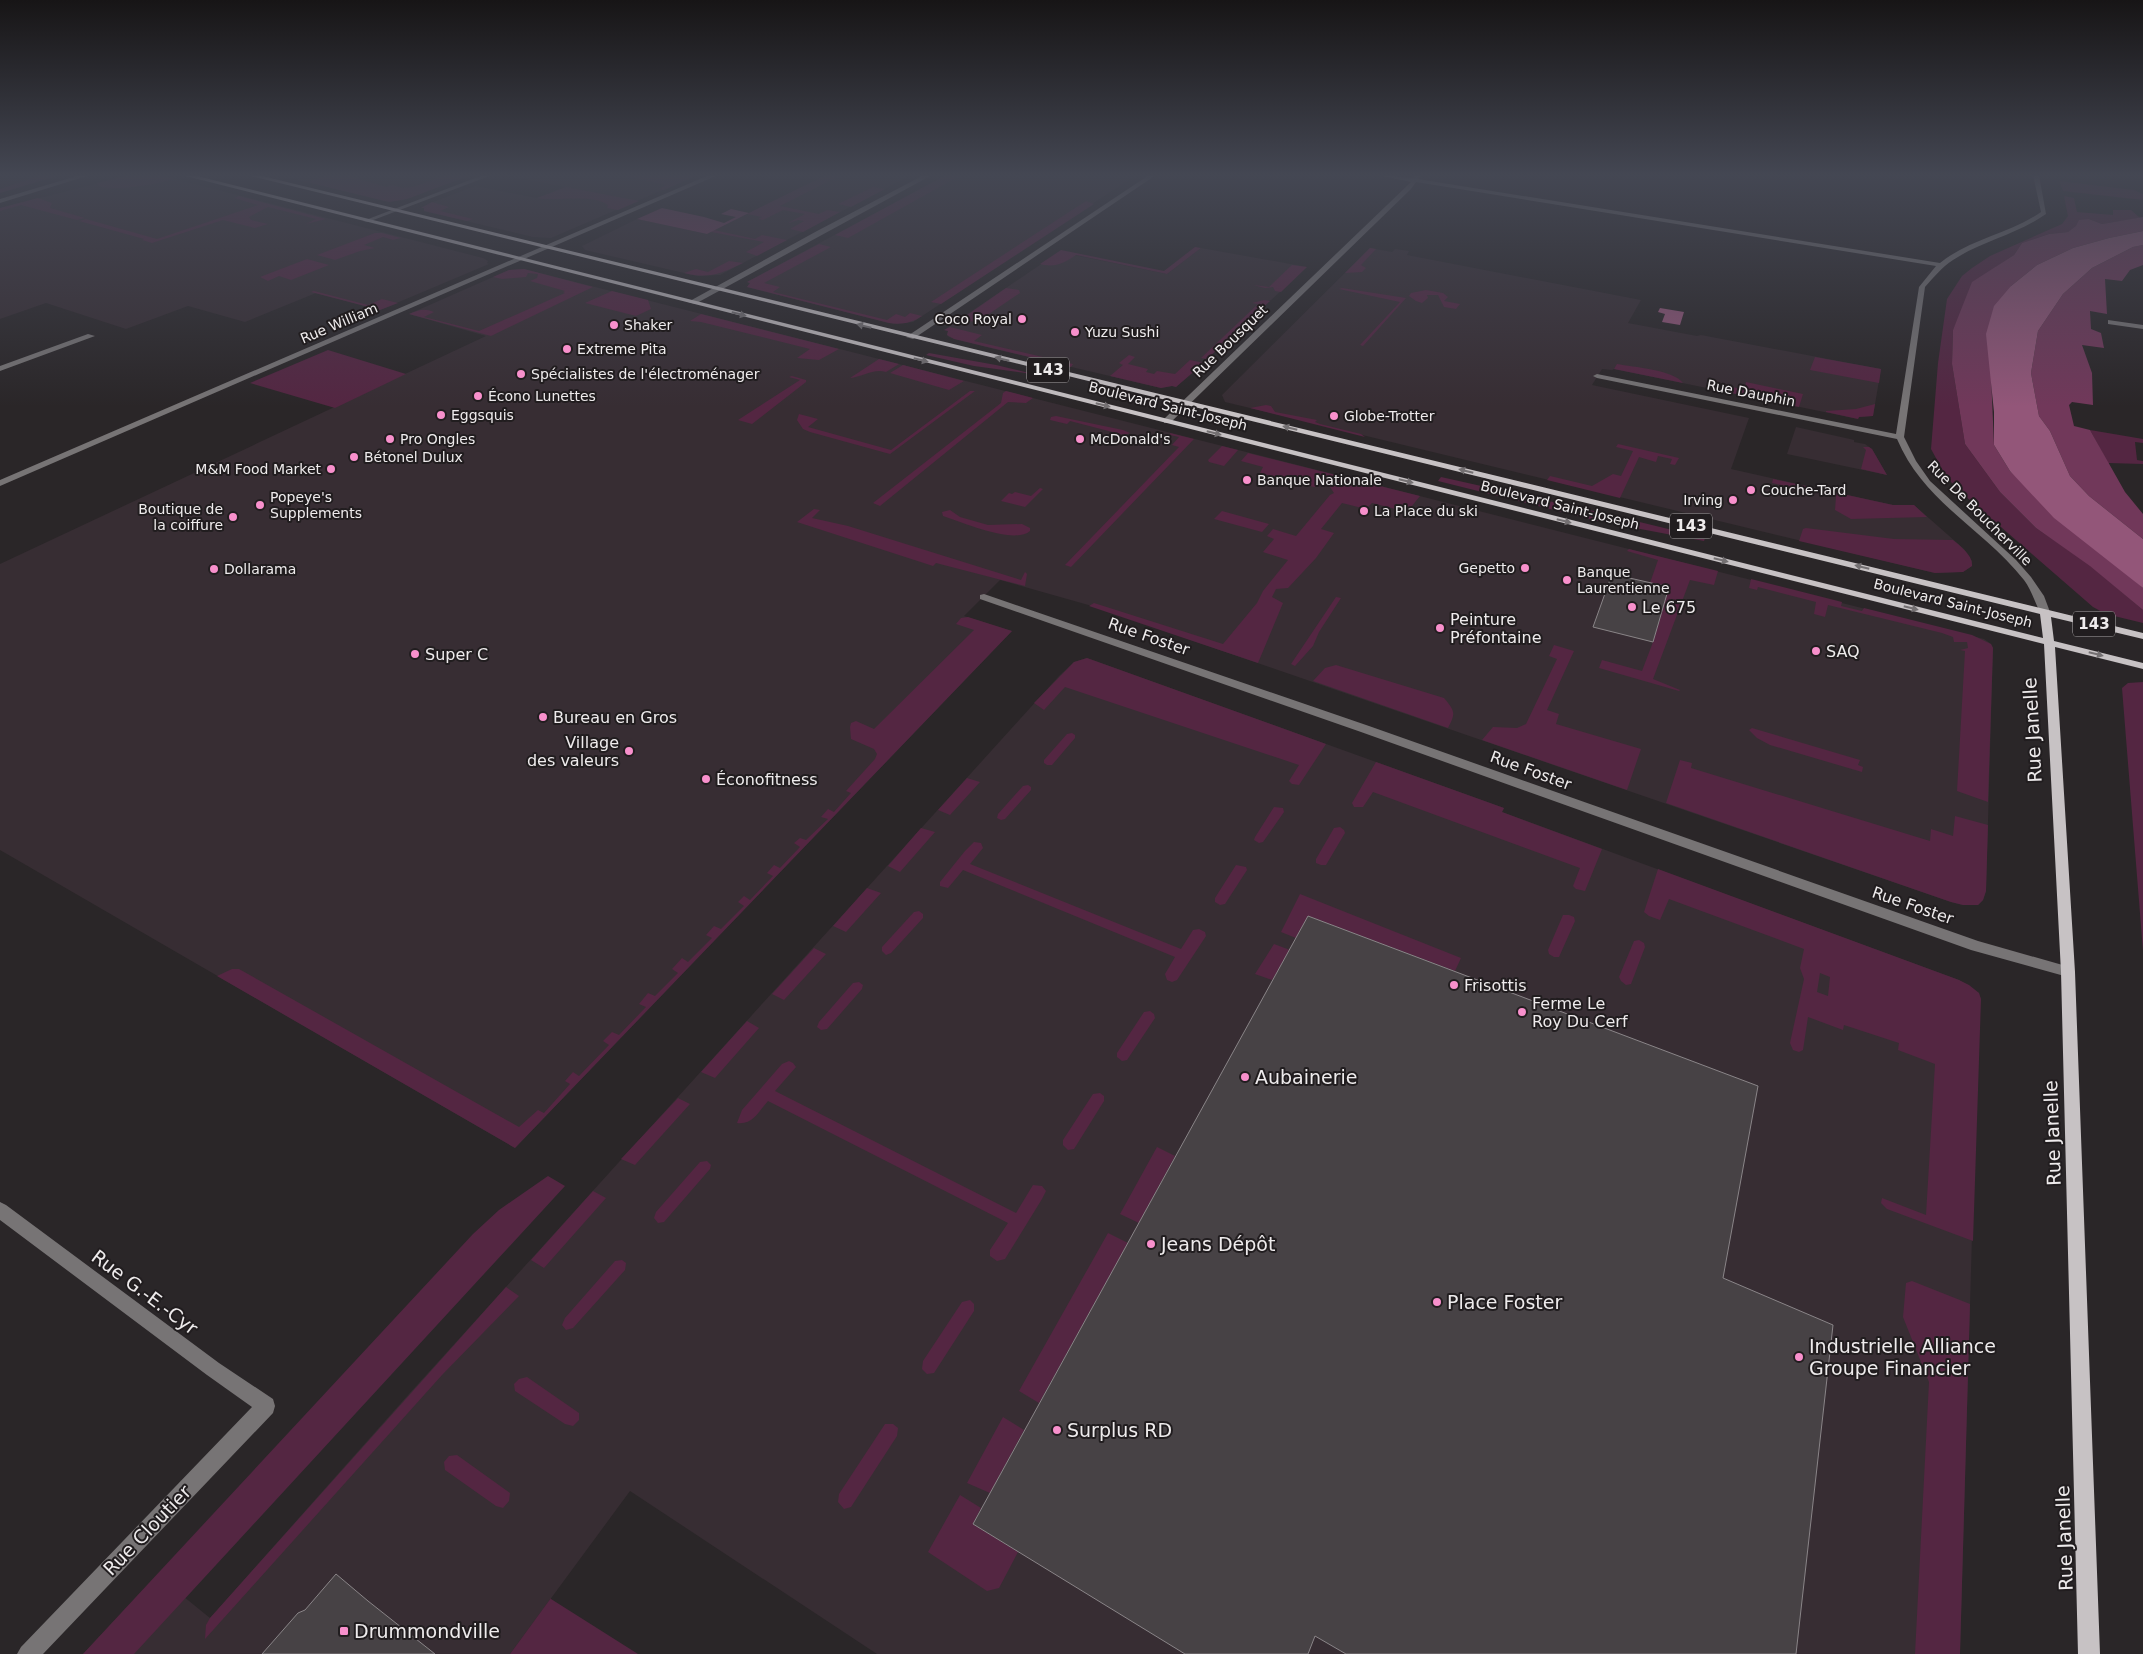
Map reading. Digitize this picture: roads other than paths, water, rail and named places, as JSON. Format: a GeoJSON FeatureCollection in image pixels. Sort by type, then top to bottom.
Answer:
{"type":"FeatureCollection","features":[{"type":"Feature","properties":{"kind":"main road","name":"Boulevard Saint-Joseph"},"geometry":{"type":"LineString","coordinates":[[491,252],[2143,666]]}},
{"type":"Feature","properties":{"kind":"main road","name":"Boulevard Saint-Joseph"},"geometry":{"type":"LineString","coordinates":[[565,252],[2143,636]]}},
{"type":"Feature","properties":{"kind":"main road","name":"Rue Janelle"},"geometry":{"type":"LineString","coordinates":[[2045,612],[2049,642],[2068,972],[2089,1654]]}},
{"type":"Feature","properties":{"kind":"street","name":"Rue William"},"geometry":{"type":"LineString","coordinates":[[0,483],[537,252]]}},
{"type":"Feature","properties":{"kind":"street"},"geometry":{"type":"LineString","coordinates":[[692,302],[784,252]]}},
{"type":"Feature","properties":{"kind":"street"},"geometry":{"type":"LineString","coordinates":[[910,337],[1037,252]]}},
{"type":"Feature","properties":{"kind":"street","name":"Rue Bousquet"},"geometry":{"type":"LineString","coordinates":[[1167,421],[1341,252]]}},
{"type":"Feature","properties":{"kind":"street"},"geometry":{"type":"LineString","coordinates":[[1863,252],[1940,265]]}},
{"type":"Feature","properties":{"kind":"street"},"geometry":{"type":"LineString","coordinates":[[1900,437],[1922,287],[1940,265],[1961,252]]}},
{"type":"Feature","properties":{"kind":"street"},"geometry":{"type":"LineString","coordinates":[[2111,322],[2143,328]]}},
{"type":"Feature","properties":{"kind":"street"},"geometry":{"type":"LineString","coordinates":[[0,369],[91,336]]}},
{"type":"Feature","properties":{"kind":"street","name":"Rue Dauphin"},"geometry":{"type":"LineString","coordinates":[[1597,376],[1900,437]]}},
{"type":"Feature","properties":{"kind":"street","name":"Rue De Boucherville"},"geometry":{"type":"LineString","coordinates":[[1900,437],[1907,454],[1920,474],[1941,498],[2018,569],[2040,596],[2045,612]]}},
{"type":"Feature","properties":{"kind":"street","name":"Rue Foster"},"geometry":{"type":"LineString","coordinates":[[984,597],[1365,729],[1976,946],[2068,972]]}},
{"type":"Feature","properties":{"kind":"street","name":"Rue G.-E.-Cyr"},"geometry":{"type":"LineString","coordinates":[[0,1210],[213,1369],[266,1406]]}},
{"type":"Feature","properties":{"kind":"street","name":"Rue Cloutier"},"geometry":{"type":"LineString","coordinates":[[28,1654],[266,1406]]}},
{"type":"Feature","properties":{"kind":"place","name":"Coco Royal"},"geometry":{"type":"Point","coordinates":[1022,319]}},
{"type":"Feature","properties":{"kind":"place","name":"Shaker"},"geometry":{"type":"Point","coordinates":[614,325]}},
{"type":"Feature","properties":{"kind":"place","name":"Yuzu Sushi"},"geometry":{"type":"Point","coordinates":[1075,332]}},
{"type":"Feature","properties":{"kind":"place","name":"Extreme Pita"},"geometry":{"type":"Point","coordinates":[567,349]}},
{"type":"Feature","properties":{"kind":"place","name":"Spécialistes de l'électroménager"},"geometry":{"type":"Point","coordinates":[521,374]}},
{"type":"Feature","properties":{"kind":"place","name":"Écono Lunettes"},"geometry":{"type":"Point","coordinates":[478,396]}},
{"type":"Feature","properties":{"kind":"place","name":"Eggsquis"},"geometry":{"type":"Point","coordinates":[441,415]}},
{"type":"Feature","properties":{"kind":"place","name":"Globe-Trotter"},"geometry":{"type":"Point","coordinates":[1334,416]}},
{"type":"Feature","properties":{"kind":"place","name":"Pro Ongles"},"geometry":{"type":"Point","coordinates":[390,439]}},
{"type":"Feature","properties":{"kind":"place","name":"McDonald's"},"geometry":{"type":"Point","coordinates":[1080,439]}},
{"type":"Feature","properties":{"kind":"place","name":"Bétonel Dulux"},"geometry":{"type":"Point","coordinates":[354,457]}},
{"type":"Feature","properties":{"kind":"place","name":"M&M Food Market"},"geometry":{"type":"Point","coordinates":[331,469]}},
{"type":"Feature","properties":{"kind":"place","name":"Banque Nationale"},"geometry":{"type":"Point","coordinates":[1247,480]}},
{"type":"Feature","properties":{"kind":"place","name":"Couche-Tard"},"geometry":{"type":"Point","coordinates":[1751,490]}},
{"type":"Feature","properties":{"kind":"place","name":"Irving"},"geometry":{"type":"Point","coordinates":[1733,500]}},
{"type":"Feature","properties":{"kind":"place","name":"Popeye's Supplements"},"geometry":{"type":"Point","coordinates":[260,505]}},
{"type":"Feature","properties":{"kind":"place","name":"La Place du ski"},"geometry":{"type":"Point","coordinates":[1364,511]}},
{"type":"Feature","properties":{"kind":"place","name":"Boutique de la coiffure"},"geometry":{"type":"Point","coordinates":[233,517]}},
{"type":"Feature","properties":{"kind":"place","name":"Gepetto"},"geometry":{"type":"Point","coordinates":[1525,568]}},
{"type":"Feature","properties":{"kind":"place","name":"Dollarama"},"geometry":{"type":"Point","coordinates":[214,569]}},
{"type":"Feature","properties":{"kind":"place","name":"Banque Laurentienne"},"geometry":{"type":"Point","coordinates":[1567,580]}},
{"type":"Feature","properties":{"kind":"place","name":"Le 675"},"geometry":{"type":"Point","coordinates":[1632,607]}},
{"type":"Feature","properties":{"kind":"place","name":"Peinture Préfontaine"},"geometry":{"type":"Point","coordinates":[1440,628]}},
{"type":"Feature","properties":{"kind":"place","name":"SAQ"},"geometry":{"type":"Point","coordinates":[1816,651]}},
{"type":"Feature","properties":{"kind":"place","name":"Super C"},"geometry":{"type":"Point","coordinates":[415,654]}},
{"type":"Feature","properties":{"kind":"place","name":"Bureau en Gros"},"geometry":{"type":"Point","coordinates":[543,717]}},
{"type":"Feature","properties":{"kind":"place","name":"Village des valeurs"},"geometry":{"type":"Point","coordinates":[629,751]}},
{"type":"Feature","properties":{"kind":"place","name":"Éconofitness"},"geometry":{"type":"Point","coordinates":[706,779]}},
{"type":"Feature","properties":{"kind":"place","name":"Frisottis"},"geometry":{"type":"Point","coordinates":[1454,985]}},
{"type":"Feature","properties":{"kind":"place","name":"Ferme Le Roy Du Cerf"},"geometry":{"type":"Point","coordinates":[1522,1012]}},
{"type":"Feature","properties":{"kind":"place","name":"Aubainerie"},"geometry":{"type":"Point","coordinates":[1245,1077]}},
{"type":"Feature","properties":{"kind":"place","name":"Jeans Dépôt"},"geometry":{"type":"Point","coordinates":[1151,1244]}},
{"type":"Feature","properties":{"kind":"place","name":"Place Foster"},"geometry":{"type":"Point","coordinates":[1437,1302]}},
{"type":"Feature","properties":{"kind":"place","name":"Industrielle Alliance Groupe Financier"},"geometry":{"type":"Point","coordinates":[1799,1357]}},
{"type":"Feature","properties":{"kind":"place","name":"Surplus RD"},"geometry":{"type":"Point","coordinates":[1057,1430]}},
{"type":"Feature","properties":{"kind":"place","name":"Drummondville"},"geometry":{"type":"Point","coordinates":[344,1631]}}]}
